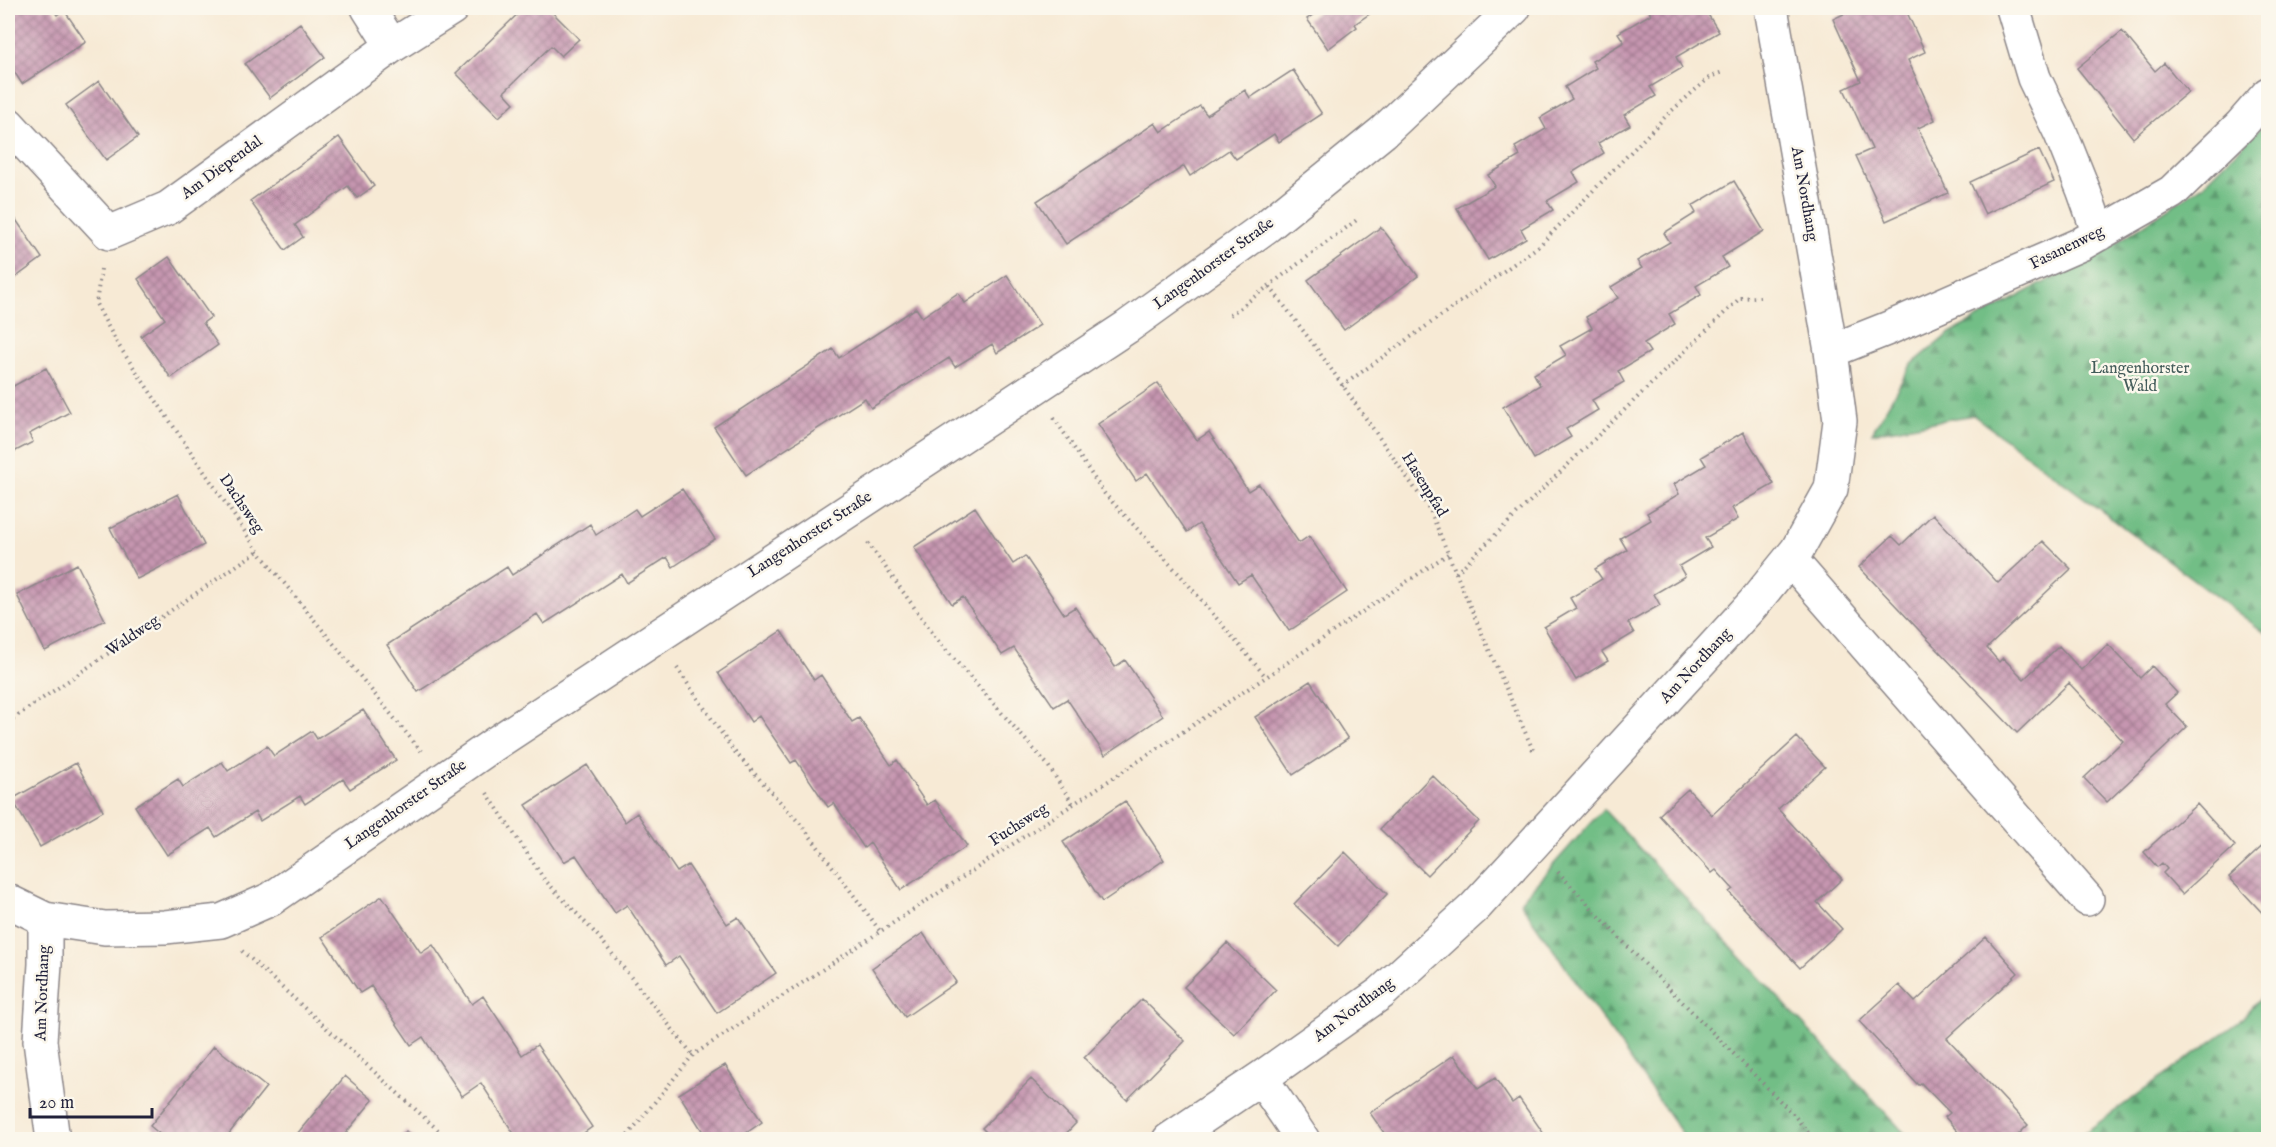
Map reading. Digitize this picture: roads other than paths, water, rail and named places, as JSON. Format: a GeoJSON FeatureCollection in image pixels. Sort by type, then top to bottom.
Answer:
{"type":"FeatureCollection","features":[{"type":"Feature","properties":{"kind":"street"},"geometry":{"type":"LineString","coordinates":[[368,8],[392,46]]}},
{"type":"Feature","properties":{"kind":"street","name":"Am Diependal"},"geometry":{"type":"LineString","coordinates":[[8,124],[109,233],[168,208],[392,46],[452,8]]}},
{"type":"Feature","properties":{"kind":"street","name":"Langenhorster Straße"},"geometry":{"type":"LineString","coordinates":[[45,919],[105,928],[165,927],[221,921],[271,899],[506,737],[1146,314],[1267,226],[1383,132],[1514,8]]}},
{"type":"Feature","properties":{"kind":"street","name":"Am Nordhang"},"geometry":{"type":"LineString","coordinates":[[1169,1140],[1381,993],[1475,907],[1753,604],[1797,550],[1831,489],[1840,421],[1831,351],[1771,8]]}},
{"type":"Feature","properties":{"kind":"street"},"geometry":{"type":"LineString","coordinates":[[2013,8],[2034,78],[2061,134],[2099,234]]}},
{"type":"Feature","properties":{"kind":"street","name":"Fasanenweg"},"geometry":{"type":"LineString","coordinates":[[1831,351],[2081,244],[2172,192],[2240,126],[2268,94]]}},
{"type":"Feature","properties":{"kind":"street"},"geometry":{"type":"LineString","coordinates":[[1790,560],[2087,899]]}},
{"type":"Feature","properties":{"kind":"street"},"geometry":{"type":"LineString","coordinates":[[8,901],[45,919]]}},
{"type":"Feature","properties":{"kind":"street","name":"Am Nordhang"},"geometry":{"type":"LineString","coordinates":[[45,919],[45,964],[40,1041],[53,1140]]}},
{"type":"Feature","properties":{"kind":"street"},"geometry":{"type":"LineString","coordinates":[[1261,1078],[1303,1140]]}},
{"type":"Feature","properties":{"kind":"park label","name":"Langenhorster Wald"},"geometry":{"type":"Point","coordinates":[2140,378]}}]}
